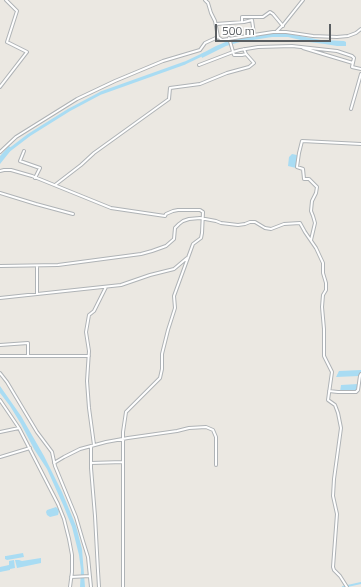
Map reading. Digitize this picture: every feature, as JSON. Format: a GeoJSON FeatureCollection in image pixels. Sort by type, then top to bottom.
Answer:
{"type":"FeatureCollection","features":[{"type":"Feature","properties":{"kind":"street"},"geometry":{"type":"LineString","coordinates":[[0,87],[27,52],[7,42],[17,11],[6,0]]}},
{"type":"Feature","properties":{"kind":"street"},"geometry":{"type":"LineString","coordinates":[[205,0],[208,3],[216,24],[218,37]]}},
{"type":"Feature","properties":{"kind":"street"},"geometry":{"type":"LineString","coordinates":[[276,32],[283,26],[303,0]]}},
{"type":"Feature","properties":{"kind":"street"},"geometry":{"type":"LineString","coordinates":[[242,22],[242,17],[263,17],[270,12],[283,26]]}},
{"type":"Feature","properties":{"kind":"street"},"geometry":{"type":"LineString","coordinates":[[216,24],[252,20],[254,34]]}},
{"type":"Feature","properties":{"kind":"street"},"geometry":{"type":"LineString","coordinates":[[218,37],[222,40],[254,34],[276,32],[337,37],[348,36],[361,29]]}},
{"type":"Feature","properties":{"kind":"street"},"geometry":{"type":"LineString","coordinates":[[0,152],[16,137],[77,99],[163,61],[200,50],[205,43],[218,37]]}},
{"type":"Feature","properties":{"kind":"street"},"geometry":{"type":"LineString","coordinates":[[230,38],[234,55],[246,54]]}},
{"type":"Feature","properties":{"kind":"street"},"geometry":{"type":"LineString","coordinates":[[200,65],[244,49],[272,46],[300,46],[337,51],[352,56],[354,58],[352,67],[361,69]]}},
{"type":"Feature","properties":{"kind":"street"},"geometry":{"type":"LineString","coordinates":[[300,46],[308,50],[353,62]]}},
{"type":"Feature","properties":{"kind":"street"},"geometry":{"type":"LineString","coordinates":[[55,185],[94,153],[169,99],[170,88],[200,84],[227,73],[249,67],[254,63],[246,54],[244,49]]}},
{"type":"Feature","properties":{"kind":"street"},"geometry":{"type":"LineString","coordinates":[[351,109],[361,74]]}},
{"type":"Feature","properties":{"kind":"street"},"geometry":{"type":"LineString","coordinates":[[311,240],[315,223],[311,211],[312,201],[317,187],[309,179],[304,178],[302,169],[298,167],[302,141],[361,144]]}},
{"type":"Feature","properties":{"kind":"street"},"geometry":{"type":"LineString","coordinates":[[24,150],[20,161],[40,168],[35,178]]}},
{"type":"Feature","properties":{"kind":"street"},"geometry":{"type":"LineString","coordinates":[[0,171],[11,170],[55,185],[112,208],[165,216],[173,211],[200,210],[204,212],[201,238],[193,244],[174,296],[175,308],[162,354],[162,369],[160,378],[126,412],[123,432],[123,587]]}},
{"type":"Feature","properties":{"kind":"street"},"geometry":{"type":"LineString","coordinates":[[0,193],[73,214]]}},
{"type":"Feature","properties":{"kind":"street"},"geometry":{"type":"LineString","coordinates":[[0,266],[37,266],[142,254],[166,246],[174,239],[175,228],[183,221],[189,219],[203,219],[238,225],[255,222],[265,228],[271,229],[284,224],[300,223],[316,248],[323,263],[323,273],[326,283],[322,307],[324,356],[332,372],[328,400],[335,405],[341,428],[333,496],[337,514],[334,570],[345,582],[347,587]]}},
{"type":"Feature","properties":{"kind":"street"},"geometry":{"type":"LineString","coordinates":[[0,298],[121,285],[174,269],[188,257]]}},
{"type":"Feature","properties":{"kind":"street"},"geometry":{"type":"LineString","coordinates":[[37,266],[37,294]]}},
{"type":"Feature","properties":{"kind":"street"},"geometry":{"type":"LineString","coordinates":[[94,446],[87,381],[90,351],[86,332],[89,315],[94,311],[106,286]]}},
{"type":"Feature","properties":{"kind":"street"},"geometry":{"type":"LineString","coordinates":[[0,344],[28,343],[28,356]]}},
{"type":"Feature","properties":{"kind":"street"},"geometry":{"type":"LineString","coordinates":[[0,356],[89,356]]}},
{"type":"Feature","properties":{"kind":"street"},"geometry":{"type":"LineString","coordinates":[[0,373],[37,432],[52,452],[54,463],[76,517],[88,557],[91,587]]}},
{"type":"Feature","properties":{"kind":"street"},"geometry":{"type":"LineString","coordinates":[[329,391],[356,392],[358,390],[361,374]]}},
{"type":"Feature","properties":{"kind":"street"},"geometry":{"type":"LineString","coordinates":[[0,400],[19,428],[30,448],[64,519],[72,555],[70,587]]}},
{"type":"Feature","properties":{"kind":"street"},"geometry":{"type":"LineString","coordinates":[[54,463],[80,449],[91,446],[189,428],[206,427],[213,430],[216,437],[216,465]]}},
{"type":"Feature","properties":{"kind":"street"},"geometry":{"type":"LineString","coordinates":[[0,432],[19,428]]}},
{"type":"Feature","properties":{"kind":"street"},"geometry":{"type":"LineString","coordinates":[[91,446],[100,587]]}},
{"type":"Feature","properties":{"kind":"street"},"geometry":{"type":"LineString","coordinates":[[0,457],[30,448]]}},
{"type":"Feature","properties":{"kind":"street"},"geometry":{"type":"LineString","coordinates":[[91,463],[123,462]]}},
{"type":"Feature","properties":{"kind":"street"},"geometry":{"type":"LineString","coordinates":[[71,577],[90,576]]}},
{"type":"Feature","properties":{"kind":"water"},"geometry":{"type":"Polygon","coordinates":[[[270,33],[284,33],[321,40],[344,41],[346,42],[346,46],[309,42],[288,37],[272,37],[240,42],[226,46],[202,58],[201,54],[228,41],[270,33]]]}},
{"type":"Feature","properties":{"kind":"water"},"geometry":{"type":"Polygon","coordinates":[[[9,146],[12,149],[0,164],[0,156],[9,146]]]}},
{"type":"Feature","properties":{"kind":"water"},"geometry":{"type":"Polygon","coordinates":[[[292,154],[297,155],[296,168],[288,166],[289,157],[292,154]]]}},
{"type":"Feature","properties":{"kind":"water"},"geometry":{"type":"Polygon","coordinates":[[[361,370],[361,374],[359,374],[359,376],[336,377],[339,371],[361,370]]]}},
{"type":"Feature","properties":{"kind":"water"},"geometry":{"type":"Polygon","coordinates":[[[358,384],[356,391],[340,392],[341,385],[358,384]]]}},
{"type":"Feature","properties":{"kind":"water"},"geometry":{"type":"Polygon","coordinates":[[[0,386],[21,416],[44,456],[62,492],[76,526],[82,549],[85,587],[80,587],[81,570],[79,555],[72,527],[64,507],[47,469],[10,406],[0,393],[0,386]]]}},
{"type":"Feature","properties":{"kind":"water"},"geometry":{"type":"Polygon","coordinates":[[[56,507],[59,511],[58,515],[50,517],[47,515],[47,510],[56,507]]]}},
{"type":"Feature","properties":{"kind":"water"},"geometry":{"type":"Polygon","coordinates":[[[23,553],[24,557],[7,560],[5,559],[5,556],[23,553]]]}},
{"type":"Feature","properties":{"kind":"water"},"geometry":{"type":"Polygon","coordinates":[[[41,558],[41,563],[17,568],[15,560],[22,561],[41,558]]]}},
{"type":"Feature","properties":{"kind":"water"},"geometry":{"type":"Polygon","coordinates":[[[14,560],[15,568],[0,572],[0,567],[9,565],[9,561],[14,560]]]}},
{"type":"Feature","properties":{"kind":"waterway"},"geometry":{"type":"LineString","coordinates":[[8,151],[29,135],[69,110],[101,93],[185,63],[204,54]]}},
{"type":"Feature","properties":{"kind":"waterway"},"geometry":{"type":"LineString","coordinates":[[343,587],[361,583]]}}]}
